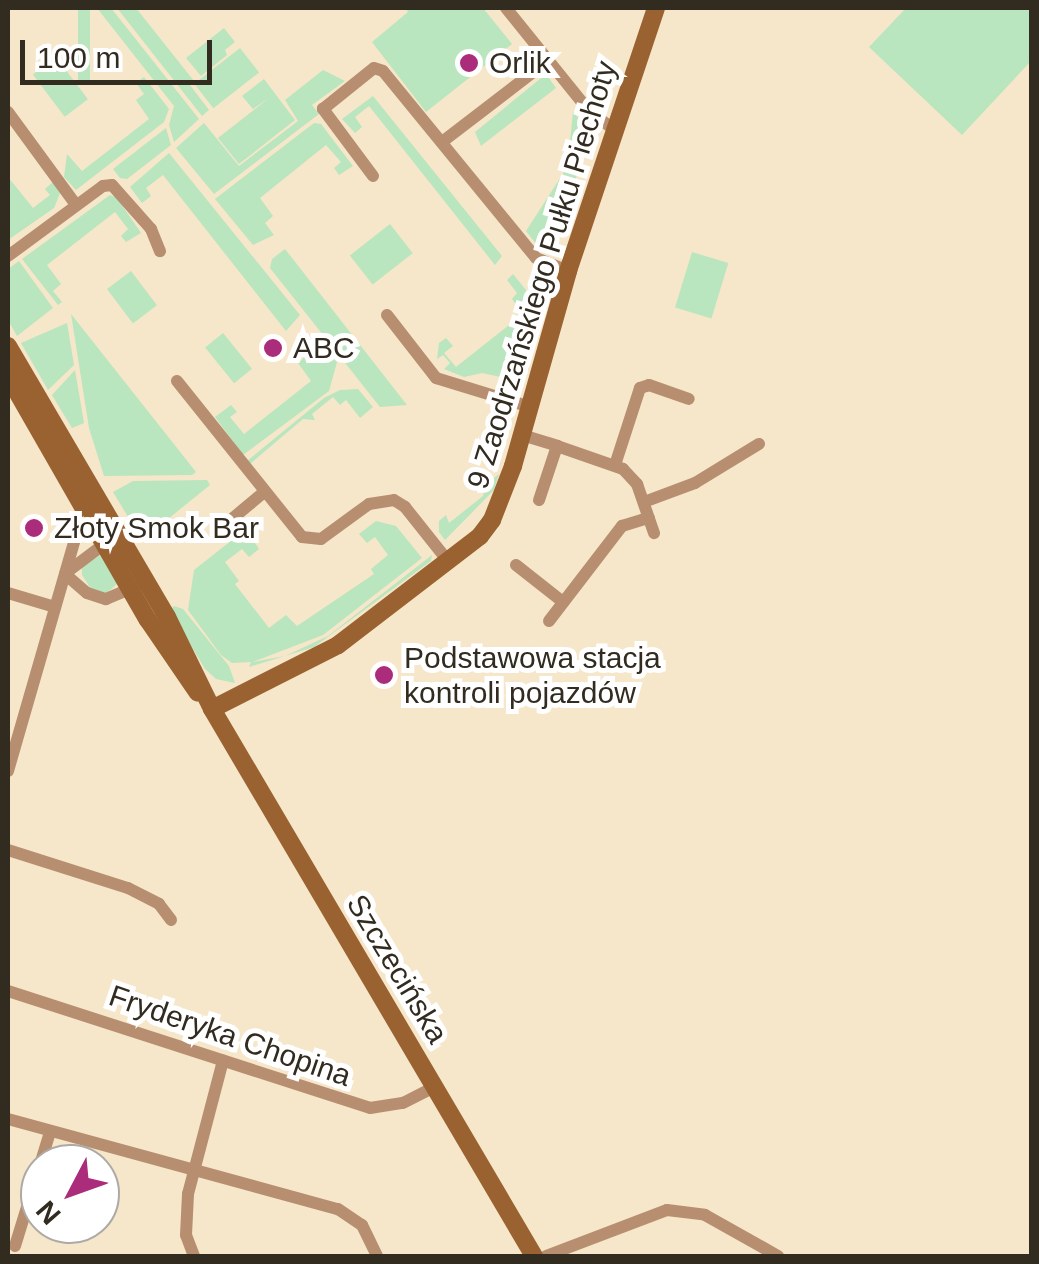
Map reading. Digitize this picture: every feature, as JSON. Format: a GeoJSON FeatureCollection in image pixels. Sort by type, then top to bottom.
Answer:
{"type":"FeatureCollection","features":[{"type":"Feature","properties":{"kind":"main road","name":"9 Zaodrzańskiego Pułku Piechoty"},"geometry":{"type":"LineString","coordinates":[[212,709],[338,646],[448,562],[492,520],[522,435],[568,271],[656,8]]}},
{"type":"Feature","properties":{"kind":"main road","name":"Szczecińska"},"geometry":{"type":"LineString","coordinates":[[8,346],[12,376],[89,515],[111,539],[179,668],[212,709],[534,1256]]}},
{"type":"Feature","properties":{"kind":"street"},"geometry":{"type":"LineString","coordinates":[[506,8],[590,112],[615,130]]}},
{"type":"Feature","properties":{"kind":"street"},"geometry":{"type":"LineString","coordinates":[[442,142],[549,60]]}},
{"type":"Feature","properties":{"kind":"street"},"geometry":{"type":"LineString","coordinates":[[373,176],[323,109],[374,68],[382,71],[536,258],[568,271]]}},
{"type":"Feature","properties":{"kind":"street"},"geometry":{"type":"LineString","coordinates":[[8,112],[76,205]]}},
{"type":"Feature","properties":{"kind":"street"},"geometry":{"type":"LineString","coordinates":[[8,256],[103,186],[118,188],[152,229],[160,251]]}},
{"type":"Feature","properties":{"kind":"street"},"geometry":{"type":"LineString","coordinates":[[387,315],[436,378],[530,407]]}},
{"type":"Feature","properties":{"kind":"street"},"geometry":{"type":"LineString","coordinates":[[177,381],[292,529],[312,541],[322,539],[369,504],[394,500],[448,562]]}},
{"type":"Feature","properties":{"kind":"street"},"geometry":{"type":"LineString","coordinates":[[615,465],[640,388],[649,386],[689,398]]}},
{"type":"Feature","properties":{"kind":"street"},"geometry":{"type":"LineString","coordinates":[[522,435],[615,465],[630,475],[654,533]]}},
{"type":"Feature","properties":{"kind":"street"},"geometry":{"type":"LineString","coordinates":[[644,502],[695,483],[759,444]]}},
{"type":"Feature","properties":{"kind":"street"},"geometry":{"type":"LineString","coordinates":[[539,500],[557,446]]}},
{"type":"Feature","properties":{"kind":"street"},"geometry":{"type":"LineString","coordinates":[[227,523],[263,493]]}},
{"type":"Feature","properties":{"kind":"street"},"geometry":{"type":"LineString","coordinates":[[8,771],[10,753],[65,574],[89,515]]}},
{"type":"Feature","properties":{"kind":"street"},"geometry":{"type":"LineString","coordinates":[[549,621],[622,526],[649,518]]}},
{"type":"Feature","properties":{"kind":"street"},"geometry":{"type":"LineString","coordinates":[[65,574],[111,539]]}},
{"type":"Feature","properties":{"kind":"street"},"geometry":{"type":"LineString","coordinates":[[516,566],[564,602]]}},
{"type":"Feature","properties":{"kind":"street"},"geometry":{"type":"LineString","coordinates":[[65,574],[96,597],[117,597],[138,585]]}},
{"type":"Feature","properties":{"kind":"street"},"geometry":{"type":"LineString","coordinates":[[8,593],[55,607]]}},
{"type":"Feature","properties":{"kind":"street"},"geometry":{"type":"LineString","coordinates":[[8,850],[128,888],[159,904],[172,920]]}},
{"type":"Feature","properties":{"kind":"street","name":"Fryderyka Chopina"},"geometry":{"type":"LineString","coordinates":[[8,991],[370,1108],[403,1102],[434,1087]]}},
{"type":"Feature","properties":{"kind":"street"},"geometry":{"type":"LineString","coordinates":[[194,1256],[185,1217],[192,1170],[223,1061]]}},
{"type":"Feature","properties":{"kind":"street"},"geometry":{"type":"LineString","coordinates":[[8,1119],[338,1209],[362,1224],[377,1256]]}},
{"type":"Feature","properties":{"kind":"street"},"geometry":{"type":"LineString","coordinates":[[15,1246],[50,1132]]}},
{"type":"Feature","properties":{"kind":"street"},"geometry":{"type":"LineString","coordinates":[[546,1256],[666,1210],[705,1214],[778,1256]]}},
{"type":"Feature","properties":{"kind":"green space"},"geometry":{"type":"Polygon","coordinates":[[[78,8],[90,8],[90,84],[78,84],[78,8]]]}},
{"type":"Feature","properties":{"kind":"green space"},"geometry":{"type":"Polygon","coordinates":[[[97,8],[111,8],[199,119],[174,142],[169,125],[174,106],[97,8]]]}},
{"type":"Feature","properties":{"kind":"green space"},"geometry":{"type":"Polygon","coordinates":[[[117,8],[136,8],[194,81],[190,85],[209,110],[202,116],[117,8]]]}},
{"type":"Feature","properties":{"kind":"green space"},"geometry":{"type":"Polygon","coordinates":[[[406,8],[483,8],[512,44],[426,112],[372,42],[408,12],[406,8]]]}},
{"type":"Feature","properties":{"kind":"green space"},"geometry":{"type":"Polygon","coordinates":[[[906,8],[1031,8],[1031,61],[962,135],[869,47],[906,8]]]}},
{"type":"Feature","properties":{"kind":"green space"},"geometry":{"type":"Polygon","coordinates":[[[224,28],[235,42],[225,50],[227,55],[201,76],[186,58],[224,28]]]}},
{"type":"Feature","properties":{"kind":"green space"},"geometry":{"type":"Polygon","coordinates":[[[240,48],[259,72],[213,108],[194,84],[240,48]]]}},
{"type":"Feature","properties":{"kind":"green space"},"geometry":{"type":"Polygon","coordinates":[[[56,57],[88,99],[65,117],[33,74],[56,57]]]}},
{"type":"Feature","properties":{"kind":"green space"},"geometry":{"type":"Polygon","coordinates":[[[323,70],[345,81],[312,105],[319,114],[214,194],[176,148],[204,123],[239,166],[298,121],[285,100],[323,70]]]}},
{"type":"Feature","properties":{"kind":"green space"},"geometry":{"type":"Polygon","coordinates":[[[546,74],[556,88],[481,146],[475,132],[546,74]]]}},
{"type":"Feature","properties":{"kind":"green space"},"geometry":{"type":"Polygon","coordinates":[[[144,77],[169,109],[164,122],[76,190],[64,177],[67,154],[82,171],[149,119],[136,100],[144,94],[136,83],[144,77]]]}},
{"type":"Feature","properties":{"kind":"green space"},"geometry":{"type":"Polygon","coordinates":[[[264,79],[295,120],[239,164],[218,138],[269,98],[253,109],[242,96],[264,79]]]}},
{"type":"Feature","properties":{"kind":"green space"},"geometry":{"type":"Polygon","coordinates":[[[373,96],[502,256],[495,265],[369,106],[355,117],[362,127],[355,133],[342,119],[373,96]]]}},
{"type":"Feature","properties":{"kind":"green space"},"geometry":{"type":"Polygon","coordinates":[[[573,112],[585,125],[587,137],[582,160],[568,162],[573,112]]]}},
{"type":"Feature","properties":{"kind":"green space"},"geometry":{"type":"Polygon","coordinates":[[[314,123],[321,124],[353,166],[339,175],[334,168],[341,162],[326,145],[260,198],[273,216],[265,223],[274,235],[253,245],[215,199],[314,123]]]}},
{"type":"Feature","properties":{"kind":"green space"},"geometry":{"type":"Polygon","coordinates":[[[166,128],[171,145],[127,179],[120,178],[113,169],[166,128]]]}},
{"type":"Feature","properties":{"kind":"green space"},"geometry":{"type":"Polygon","coordinates":[[[169,153],[300,315],[286,331],[163,175],[146,188],[151,196],[142,203],[130,187],[169,153]]]}},
{"type":"Feature","properties":{"kind":"green space"},"geometry":{"type":"Polygon","coordinates":[[[580,166],[550,255],[543,253],[526,231],[566,169],[580,166]]]}},
{"type":"Feature","properties":{"kind":"green space"},"geometry":{"type":"Polygon","coordinates":[[[8,177],[33,208],[50,195],[45,189],[53,182],[60,193],[54,208],[8,240],[8,177]]]}},
{"type":"Feature","properties":{"kind":"green space"},"geometry":{"type":"Polygon","coordinates":[[[110,195],[117,198],[141,233],[126,242],[121,236],[128,229],[115,212],[47,265],[61,284],[53,291],[62,302],[58,305],[22,259],[110,195]]]}},
{"type":"Feature","properties":{"kind":"green space"},"geometry":{"type":"Polygon","coordinates":[[[390,224],[413,253],[373,285],[350,255],[390,224]]]}},
{"type":"Feature","properties":{"kind":"green space"},"geometry":{"type":"Polygon","coordinates":[[[285,249],[407,405],[380,407],[270,268],[272,259],[285,249]]]}},
{"type":"Feature","properties":{"kind":"green space"},"geometry":{"type":"Polygon","coordinates":[[[692,252],[728,263],[711,319],[675,307],[692,252]]]}},
{"type":"Feature","properties":{"kind":"green space"},"geometry":{"type":"Polygon","coordinates":[[[19,261],[53,308],[17,336],[8,320],[8,269],[19,261]]]}},
{"type":"Feature","properties":{"kind":"green space"},"geometry":{"type":"Polygon","coordinates":[[[131,271],[157,305],[133,323],[107,289],[131,271]]]}},
{"type":"Feature","properties":{"kind":"green space"},"geometry":{"type":"Polygon","coordinates":[[[513,274],[543,311],[524,382],[482,373],[464,377],[444,369],[450,363],[443,355],[437,359],[439,343],[446,338],[453,346],[444,353],[456,367],[523,314],[512,299],[517,293],[507,280],[513,274]]]}},
{"type":"Feature","properties":{"kind":"green space"},"geometry":{"type":"Polygon","coordinates":[[[71,314],[196,472],[104,476],[89,428],[71,314]]]}},
{"type":"Feature","properties":{"kind":"green space"},"geometry":{"type":"Polygon","coordinates":[[[67,323],[74,365],[48,390],[21,343],[67,323]]]}},
{"type":"Feature","properties":{"kind":"green space"},"geometry":{"type":"Polygon","coordinates":[[[223,333],[252,369],[234,383],[205,347],[223,333]]]}},
{"type":"Feature","properties":{"kind":"green space"},"geometry":{"type":"Polygon","coordinates":[[[308,337],[317,337],[337,362],[329,391],[243,455],[215,417],[231,405],[237,412],[230,417],[244,434],[311,381],[298,363],[306,356],[298,345],[308,337]]]}},
{"type":"Feature","properties":{"kind":"green space"},"geometry":{"type":"Polygon","coordinates":[[[75,370],[84,423],[72,428],[52,395],[75,370]]]}},
{"type":"Feature","properties":{"kind":"green space"},"geometry":{"type":"Polygon","coordinates":[[[358,389],[373,407],[360,418],[346,400],[340,405],[333,397],[312,414],[315,420],[303,419],[250,464],[247,461],[324,398],[340,390],[358,389]]]}},
{"type":"Feature","properties":{"kind":"green space"},"geometry":{"type":"Polygon","coordinates":[[[499,474],[494,490],[445,540],[439,532],[439,521],[446,515],[449,523],[483,496],[485,485],[499,474]]]}},
{"type":"Feature","properties":{"kind":"green space"},"geometry":{"type":"Polygon","coordinates":[[[207,480],[210,485],[147,536],[139,535],[113,492],[133,481],[207,480]]]}},
{"type":"Feature","properties":{"kind":"green space"},"geometry":{"type":"Polygon","coordinates":[[[376,521],[396,526],[422,558],[323,635],[253,662],[284,656],[249,667],[251,662],[232,663],[221,655],[188,610],[194,570],[246,529],[259,549],[249,557],[242,549],[225,562],[239,581],[235,584],[269,628],[286,615],[297,626],[374,574],[371,569],[388,555],[375,537],[367,543],[359,534],[376,521]]]}},
{"type":"Feature","properties":{"kind":"green space"},"geometry":{"type":"Polygon","coordinates":[[[102,554],[119,582],[106,594],[91,589],[82,575],[82,567],[102,554]]]}},
{"type":"Feature","properties":{"kind":"green space"},"geometry":{"type":"Polygon","coordinates":[[[432,555],[431,561],[314,647],[285,656],[328,636],[432,555]]]}},
{"type":"Feature","properties":{"kind":"green space"},"geometry":{"type":"Polygon","coordinates":[[[174,606],[183,609],[229,666],[235,683],[216,679],[205,669],[170,610],[174,606]]]}},
{"type":"Feature","properties":{"kind":"place","name":"Orlik"},"geometry":{"type":"Point","coordinates":[469,63]}},
{"type":"Feature","properties":{"kind":"place","name":"ABC"},"geometry":{"type":"Point","coordinates":[273,348]}},
{"type":"Feature","properties":{"kind":"place","name":"Złoty Smok Bar"},"geometry":{"type":"Point","coordinates":[34,528]}},
{"type":"Feature","properties":{"kind":"place","name":"Podstawowa stacja kontroli pojazdów"},"geometry":{"type":"Point","coordinates":[384,675]}}]}
